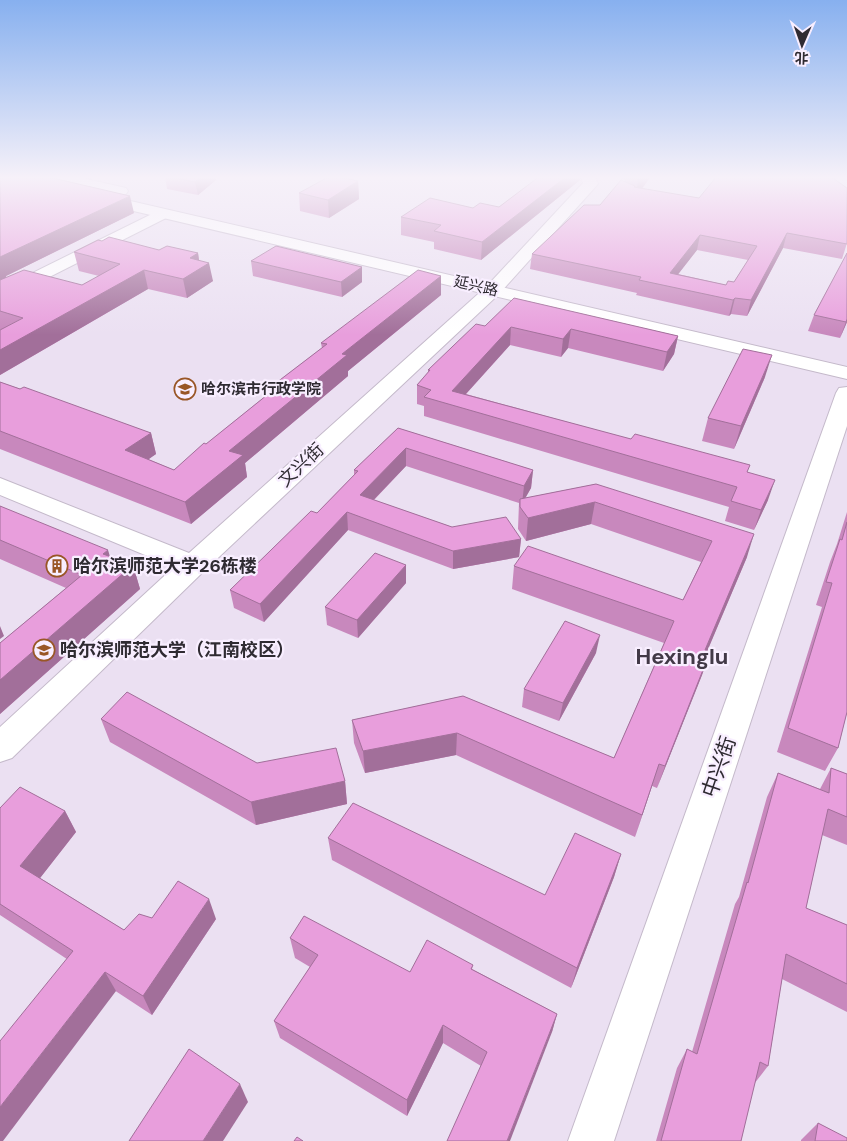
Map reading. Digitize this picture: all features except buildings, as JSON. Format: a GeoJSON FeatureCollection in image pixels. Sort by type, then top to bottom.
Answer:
{"type":"FeatureCollection","features":[{"type":"Feature","properties":{"kind":"main road"},"geometry":{"type":"LineString","coordinates":[[0,296],[132,229]]}},
{"type":"Feature","properties":{"kind":"main road","name":"延兴路"},"geometry":{"type":"LineString","coordinates":[[236,229],[499,283],[600,298]]}},
{"type":"Feature","properties":{"kind":"main road"},"geometry":{"type":"LineString","coordinates":[[265,229],[847,363]]}},
{"type":"Feature","properties":{"kind":"main road","name":"延兴路"},"geometry":{"type":"LineString","coordinates":[[287,229],[847,373]]}},
{"type":"Feature","properties":{"kind":"main road","name":"文兴街"},"geometry":{"type":"LineString","coordinates":[[0,748],[193,565],[499,283],[548,229]]}},
{"type":"Feature","properties":{"kind":"main road","name":"中兴街"},"geometry":{"type":"LineString","coordinates":[[591,1141],[847,393]]}},
{"type":"Feature","properties":{"kind":"main road"},"geometry":{"type":"LineString","coordinates":[[0,486],[193,565]]}},
{"type":"Feature","properties":{"kind":"place","name":"哈尔滨市行政学院"},"geometry":{"type":"Point","coordinates":[185,389]}},
{"type":"Feature","properties":{"kind":"place","name":"哈尔滨师范大学26栋楼"},"geometry":{"type":"Point","coordinates":[57,566]}},
{"type":"Feature","properties":{"kind":"place","name":"哈尔滨师范大学（江南校区）"},"geometry":{"type":"Point","coordinates":[44,650]}},
{"type":"Feature","properties":{"kind":"district","name":"Hexinglu"},"geometry":{"type":"Point","coordinates":[682,656]}}]}
